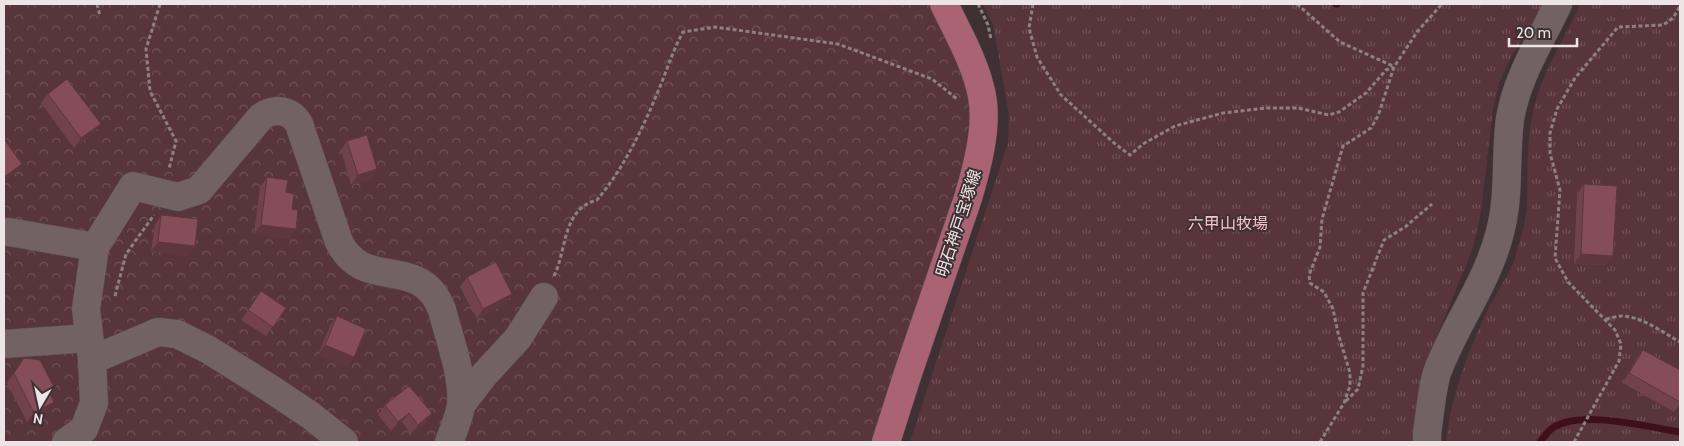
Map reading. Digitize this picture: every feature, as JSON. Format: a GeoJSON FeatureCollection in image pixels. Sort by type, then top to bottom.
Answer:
{"type":"FeatureCollection","features":[{"type":"Feature","properties":{"kind":"main road","name":"明石神戸宝塚線"},"geometry":{"type":"LineString","coordinates":[[886,442],[970,191],[978,158],[983,122],[983,109],[978,80],[944,4]]}},
{"type":"Feature","properties":{"kind":"street"},"geometry":{"type":"LineString","coordinates":[[1427,442],[1437,371],[1489,265],[1500,232],[1505,210],[1509,129],[1515,97],[1529,61],[1558,4]]}},
{"type":"Feature","properties":{"kind":"street"},"geometry":{"type":"LineString","coordinates":[[66,442],[84,429],[94,403],[91,349],[86,309],[95,247],[133,186],[178,197],[199,190],[261,117],[268,112],[276,111],[286,112],[294,116],[299,124],[344,252],[351,260],[361,266],[401,275],[424,284],[433,291],[438,300],[461,390],[461,405],[457,423],[449,442]]}},
{"type":"Feature","properties":{"kind":"street"},"geometry":{"type":"LineString","coordinates":[[4,232],[95,247]]}},
{"type":"Feature","properties":{"kind":"street"},"geometry":{"type":"LineString","coordinates":[[461,405],[484,375],[518,338],[544,296]]}},
{"type":"Feature","properties":{"kind":"street"},"geometry":{"type":"LineString","coordinates":[[4,344],[91,349],[158,332],[177,334],[209,350],[271,389],[310,415],[344,442]]}},
{"type":"Feature","properties":{"kind":"path"},"geometry":{"type":"LineString","coordinates":[[97,4],[100,16]]}},
{"type":"Feature","properties":{"kind":"path"},"geometry":{"type":"LineString","coordinates":[[978,4],[988,25]]}},
{"type":"Feature","properties":{"kind":"path"},"geometry":{"type":"LineString","coordinates":[[1033,4],[1029,28],[1036,57],[1061,95],[1114,144],[1130,155],[1143,144],[1176,126],[1223,113],[1266,108],[1298,108],[1329,115],[1339,112],[1366,93],[1386,70],[1394,67]]}},
{"type":"Feature","properties":{"kind":"path"},"geometry":{"type":"LineString","coordinates":[[1297,4],[1340,42],[1394,67]]}},
{"type":"Feature","properties":{"kind":"path"},"geometry":{"type":"LineString","coordinates":[[1320,442],[1344,403],[1350,386],[1350,374],[1333,309],[1324,292],[1310,283],[1309,275],[1318,252],[1322,219],[1343,146],[1371,128],[1378,116],[1394,67],[1417,32],[1442,4]]}},
{"type":"Feature","properties":{"kind":"path"},"geometry":{"type":"LineString","coordinates":[[1574,442],[1619,361],[1621,344],[1615,330],[1606,319],[1568,282],[1555,258],[1560,190],[1550,153],[1550,133],[1557,109],[1575,78],[1618,27],[1663,25],[1673,18],[1680,6]]}},
{"type":"Feature","properties":{"kind":"path"},"geometry":{"type":"LineString","coordinates":[[544,296],[559,265],[566,231],[570,223],[581,208],[589,202],[597,200],[624,162],[660,89],[673,51],[683,32],[715,27],[838,44],[932,79],[962,103],[983,109]]}},
{"type":"Feature","properties":{"kind":"path"},"geometry":{"type":"LineString","coordinates":[[1344,403],[1358,389],[1363,366],[1363,293],[1384,240],[1406,227],[1432,204]]}},
{"type":"Feature","properties":{"kind":"path"},"geometry":{"type":"LineString","coordinates":[[1606,319],[1622,316],[1639,320],[1680,342]]}},
{"type":"Feature","properties":{"kind":"green space"},"geometry":{"type":"Polygon","coordinates":[[[4,4],[935,4],[960,56],[972,114],[966,157],[873,442],[4,442],[4,4]]]}},
{"type":"Feature","properties":{"kind":"green space","name":"六甲山牧場"},"geometry":{"type":"Polygon","coordinates":[[[983,4],[1546,4],[1512,55],[1499,83],[1493,109],[1481,211],[1473,248],[1432,348],[1424,374],[1414,442],[910,442],[1008,143],[1009,115],[993,25],[983,4]]]}},
{"type":"Feature","properties":{"kind":"green space"},"geometry":{"type":"Polygon","coordinates":[[[1580,4],[1680,4],[1680,442],[1446,442],[1456,393],[1467,359],[1487,312],[1514,262],[1523,231],[1527,206],[1529,136],[1537,98],[1547,70],[1580,4]]]}},
{"type":"Feature","properties":{"kind":"building"},"geometry":{"type":"Polygon","coordinates":[[[67,79],[101,124],[81,138],[48,94],[67,79]]]}},
{"type":"Feature","properties":{"kind":"building"},"geometry":{"type":"Polygon","coordinates":[[[367,135],[377,169],[358,175],[347,141],[367,135]]]}},
{"type":"Feature","properties":{"kind":"building"},"geometry":{"type":"Polygon","coordinates":[[[4,139],[22,164],[4,177],[4,139]]]}},
{"type":"Feature","properties":{"kind":"building"},"geometry":{"type":"Polygon","coordinates":[[[267,177],[288,180],[286,192],[294,194],[292,209],[298,210],[296,229],[261,225],[267,177]]]}},
{"type":"Feature","properties":{"kind":"building"},"geometry":{"type":"Polygon","coordinates":[[[1584,184],[1617,186],[1613,256],[1581,254],[1584,184]]]}},
{"type":"Feature","properties":{"kind":"building"},"geometry":{"type":"Polygon","coordinates":[[[161,215],[198,219],[195,246],[158,242],[161,215]]]}},
{"type":"Feature","properties":{"kind":"building"},"geometry":{"type":"Polygon","coordinates":[[[496,262],[512,294],[483,309],[467,277],[496,262]]]}},
{"type":"Feature","properties":{"kind":"building"},"geometry":{"type":"Polygon","coordinates":[[[261,291],[286,308],[273,327],[248,310],[261,291]]]}},
{"type":"Feature","properties":{"kind":"building"},"geometry":{"type":"Polygon","coordinates":[[[337,316],[366,329],[354,357],[325,345],[337,316]]]}},
{"type":"Feature","properties":{"kind":"building"},"geometry":{"type":"Polygon","coordinates":[[[1643,350],[1680,370],[1680,402],[1629,373],[1643,350]]]}},
{"type":"Feature","properties":{"kind":"building"},"geometry":{"type":"Polygon","coordinates":[[[24,358],[40,360],[54,387],[48,390],[54,402],[34,413],[14,373],[24,358]]]}},
{"type":"Feature","properties":{"kind":"building"},"geometry":{"type":"Polygon","coordinates":[[[409,386],[432,413],[418,425],[409,413],[398,422],[385,405],[409,386]]]}},
{"type":"Feature","properties":{"kind":"waterway"},"geometry":{"type":"LineString","coordinates":[[1540,442],[1550,430],[1577,420],[1632,423],[1680,432]]}}]}
